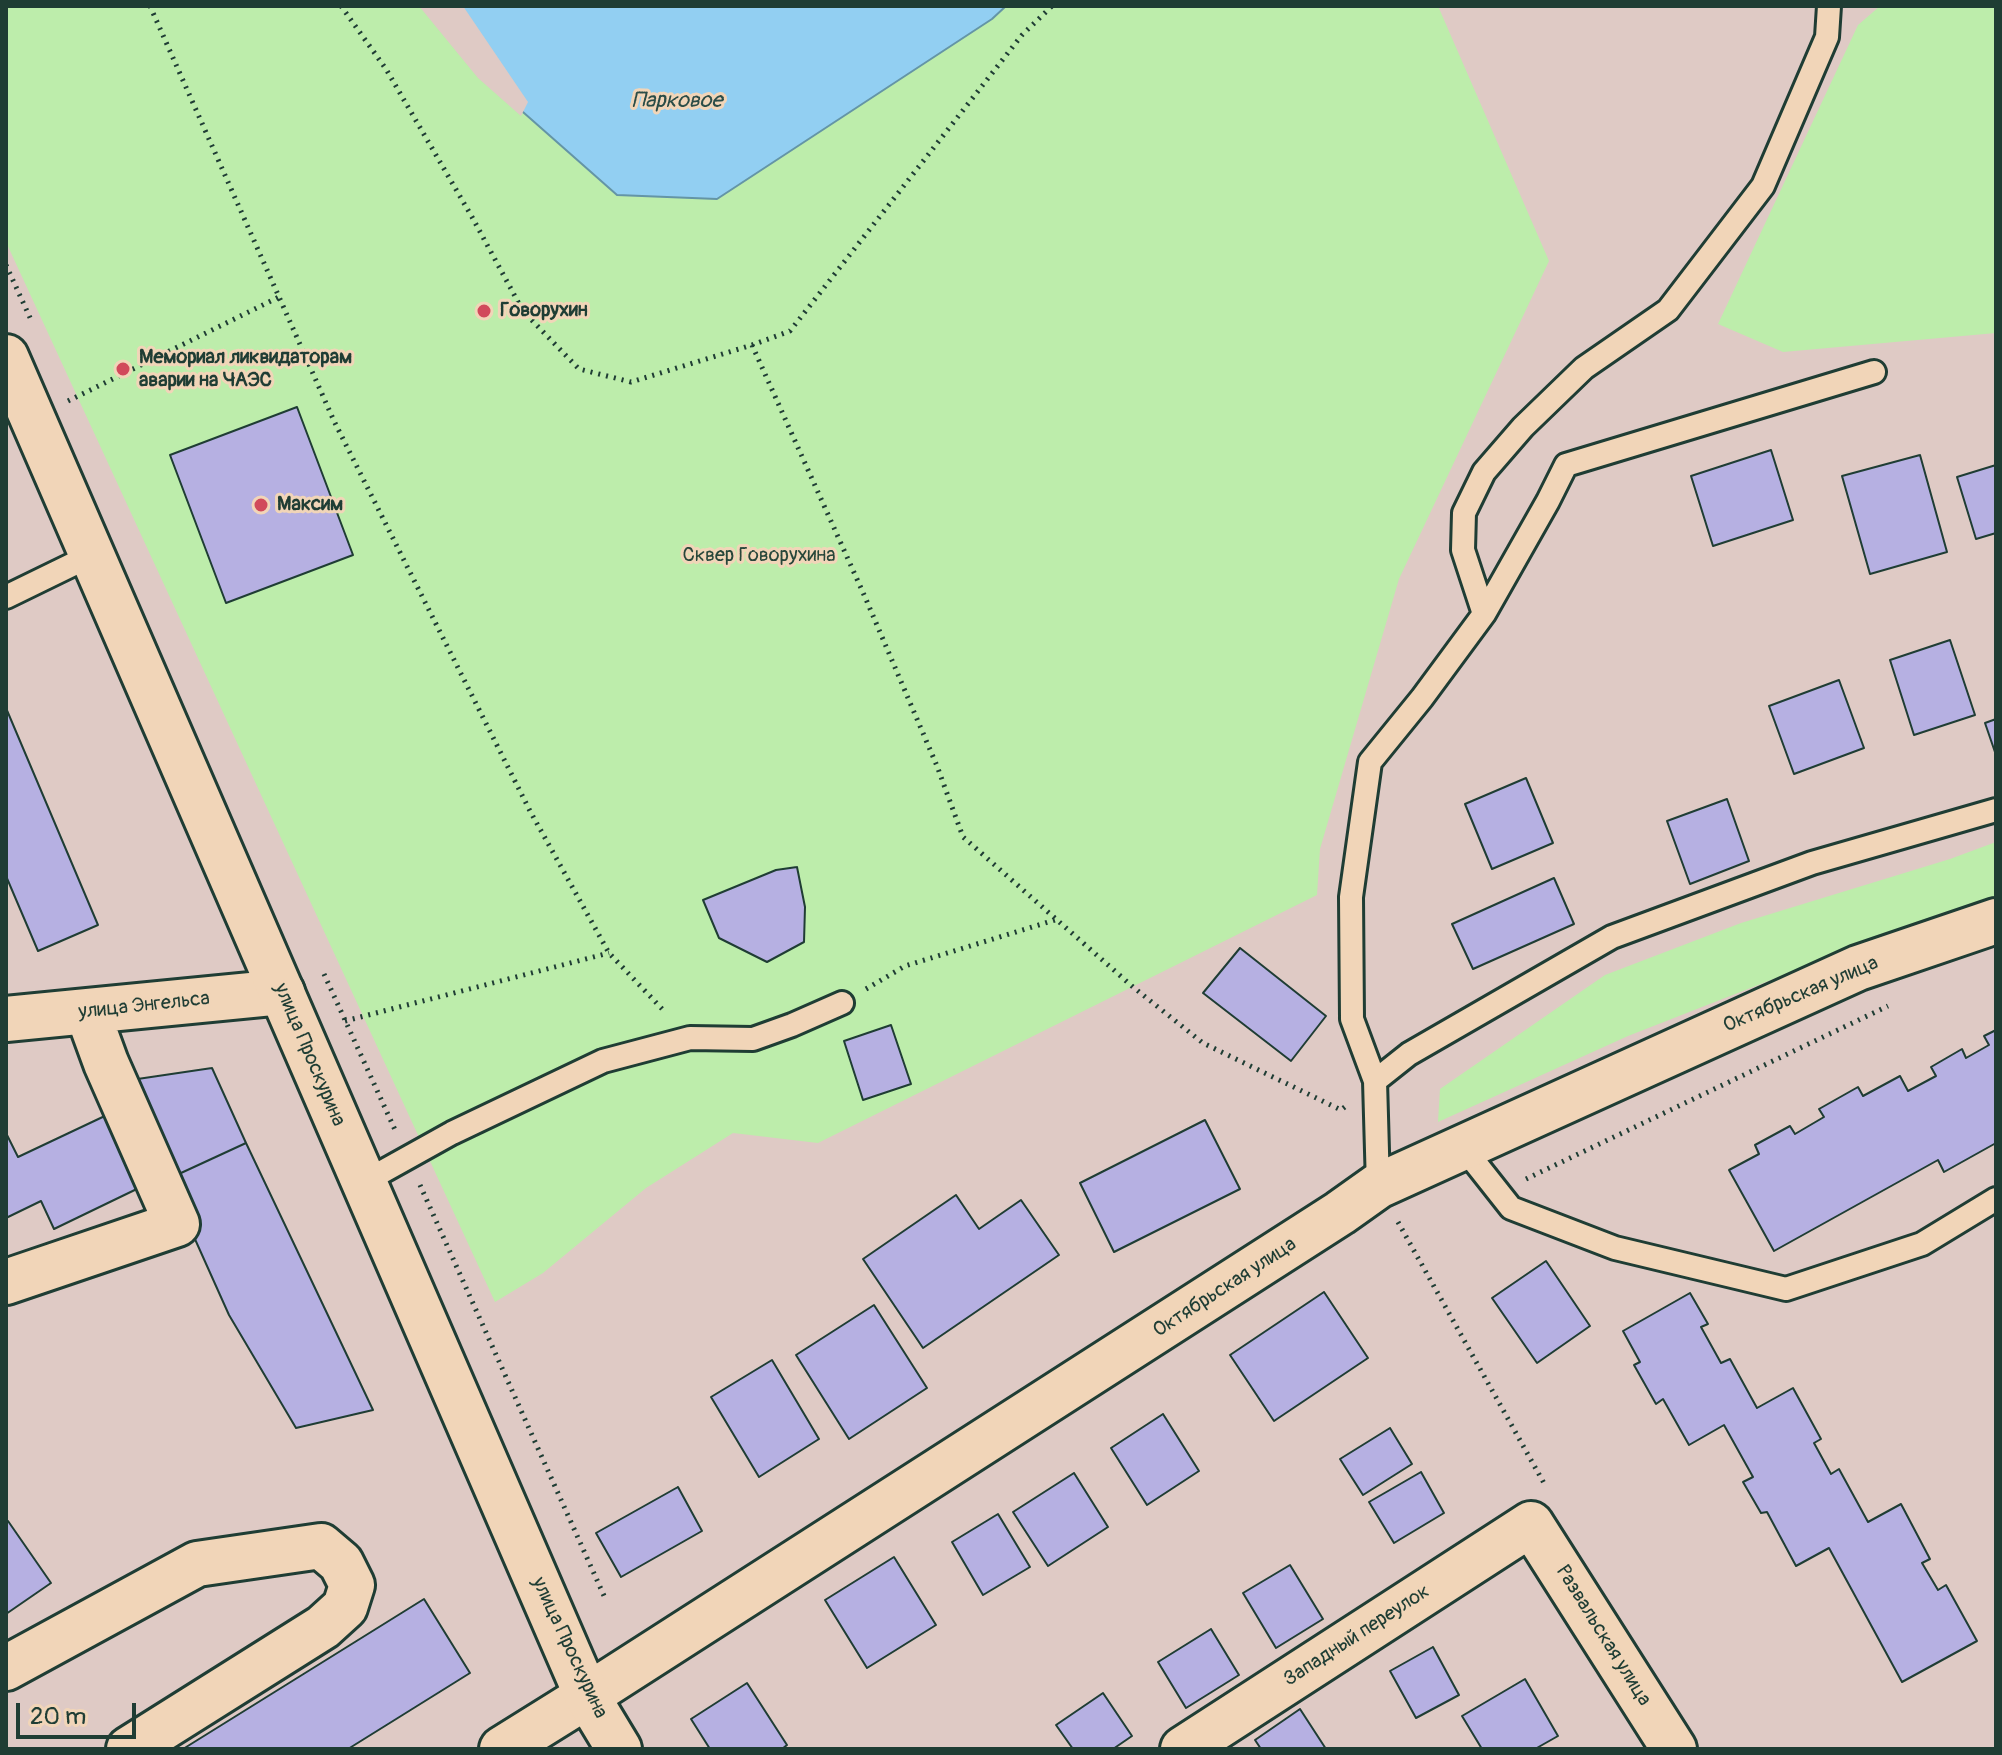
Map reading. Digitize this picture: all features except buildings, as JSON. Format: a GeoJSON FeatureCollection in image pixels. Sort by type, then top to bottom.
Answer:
{"type":"FeatureCollection","features":[{"type":"Feature","properties":{"kind":"street","name":"улица Проскурина"},"geometry":{"type":"LineString","coordinates":[[6,357],[587,1696],[619,1749]]}},
{"type":"Feature","properties":{"kind":"street","name":"Октябрьская улица"},"geometry":{"type":"LineString","coordinates":[[502,1749],[1378,1186],[1858,968],[1996,921]]}},
{"type":"Feature","properties":{"kind":"street","name":"улица Энгельса"},"geometry":{"type":"LineString","coordinates":[[6,1019],[282,992]]}},
{"type":"Feature","properties":{"kind":"street"},"geometry":{"type":"LineString","coordinates":[[6,1282],[177,1224],[106,1063],[87,1011]]}},
{"type":"Feature","properties":{"kind":"street","name":"Западный переулок"},"geometry":{"type":"LineString","coordinates":[[1183,1749],[1531,1524]]}},
{"type":"Feature","properties":{"kind":"street","name":"Развальская улица"},"geometry":{"type":"LineString","coordinates":[[1531,1524],[1674,1749]]}},
{"type":"Feature","properties":{"kind":"street"},"geometry":{"type":"LineString","coordinates":[[6,1668],[197,1564],[321,1546],[341,1563],[352,1585],[345,1607],[323,1627],[129,1749]]}},
{"type":"Feature","properties":{"kind":"lane"},"geometry":{"type":"LineString","coordinates":[[1484,614],[1463,550],[1464,513],[1484,472],[1523,427],[1584,368],[1668,310],[1763,186],[1827,37],[1829,6]]}},
{"type":"Feature","properties":{"kind":"lane"},"geometry":{"type":"LineString","coordinates":[[1378,1186],[1375,1081],[1352,1019],[1351,897],[1370,762],[1484,614],[1566,465],[1874,372]]}},
{"type":"Feature","properties":{"kind":"lane"},"geometry":{"type":"LineString","coordinates":[[6,597],[92,555]]}},
{"type":"Feature","properties":{"kind":"lane"},"geometry":{"type":"LineString","coordinates":[[1375,1081],[1409,1054],[1612,937],[1812,863],[1996,810]]}},
{"type":"Feature","properties":{"kind":"lane"},"geometry":{"type":"LineString","coordinates":[[364,1182],[452,1133],[603,1061],[690,1038],[753,1039],[842,1003]]}},
{"type":"Feature","properties":{"kind":"lane"},"geometry":{"type":"LineString","coordinates":[[1462,1146],[1511,1208],[1615,1248],[1786,1289],[1922,1244],[1996,1199]]}},
{"type":"Feature","properties":{"kind":"path"},"geometry":{"type":"LineString","coordinates":[[150,6],[334,421],[530,811],[609,953],[690,1038]]}},
{"type":"Feature","properties":{"kind":"path"},"geometry":{"type":"LineString","coordinates":[[341,6],[386,69],[523,311],[579,369],[631,382],[790,331],[1022,35],[1052,6]]}},
{"type":"Feature","properties":{"kind":"path"},"geometry":{"type":"LineString","coordinates":[[67,401],[279,297]]}},
{"type":"Feature","properties":{"kind":"path"},"geometry":{"type":"LineString","coordinates":[[752,345],[883,639],[937,766],[963,837],[1133,987],[1203,1043],[1341,1110],[1375,1081]]}},
{"type":"Feature","properties":{"kind":"path"},"geometry":{"type":"LineString","coordinates":[[842,1003],[905,966],[1056,920]]}},
{"type":"Feature","properties":{"kind":"path"},"geometry":{"type":"LineString","coordinates":[[605,1598],[345,1021],[609,953]]}},
{"type":"Feature","properties":{"kind":"path"},"geometry":{"type":"LineString","coordinates":[[1499,1192],[1894,1003]]}},
{"type":"Feature","properties":{"kind":"path"},"geometry":{"type":"LineString","coordinates":[[1378,1186],[1549,1492],[1531,1524]]}},
{"type":"Feature","properties":{"kind":"green space","name":"Сквер Говорухина"},"geometry":{"type":"Polygon","coordinates":[[[6,6],[1438,6],[1549,261],[1399,579],[1320,849],[1317,895],[818,1143],[733,1133],[646,1188],[543,1273],[495,1302],[6,242],[6,6]]]}},
{"type":"Feature","properties":{"kind":"green space"},"geometry":{"type":"Polygon","coordinates":[[[1880,6],[1996,6],[1996,333],[1783,352],[1718,324],[1858,25],[1880,6]]]}},
{"type":"Feature","properties":{"kind":"green space"},"geometry":{"type":"Polygon","coordinates":[[[1996,842],[1996,901],[1942,913],[1628,1036],[1438,1122],[1440,1089],[1605,975],[1741,923],[1996,842]]]}},
{"type":"Feature","properties":{"kind":"water","name":"Парковое"},"geometry":{"type":"Polygon","coordinates":[[[423,6],[1006,6],[992,19],[717,199],[617,195],[481,75],[423,6]]]}},
{"type":"Feature","properties":{"kind":"pier"},"geometry":{"type":"Polygon","coordinates":[[[419,6],[463,6],[528,102],[521,116],[478,78],[419,6]]]}},
{"type":"Feature","properties":{"kind":"place","name":"Говорухин"},"geometry":{"type":"Point","coordinates":[484,311]}},
{"type":"Feature","properties":{"kind":"place","name":"Мемориал ликвидаторам аварии на ЧАЭС"},"geometry":{"type":"Point","coordinates":[123,369]}},
{"type":"Feature","properties":{"kind":"place","name":"Максим"},"geometry":{"type":"Point","coordinates":[261,505]}}]}
